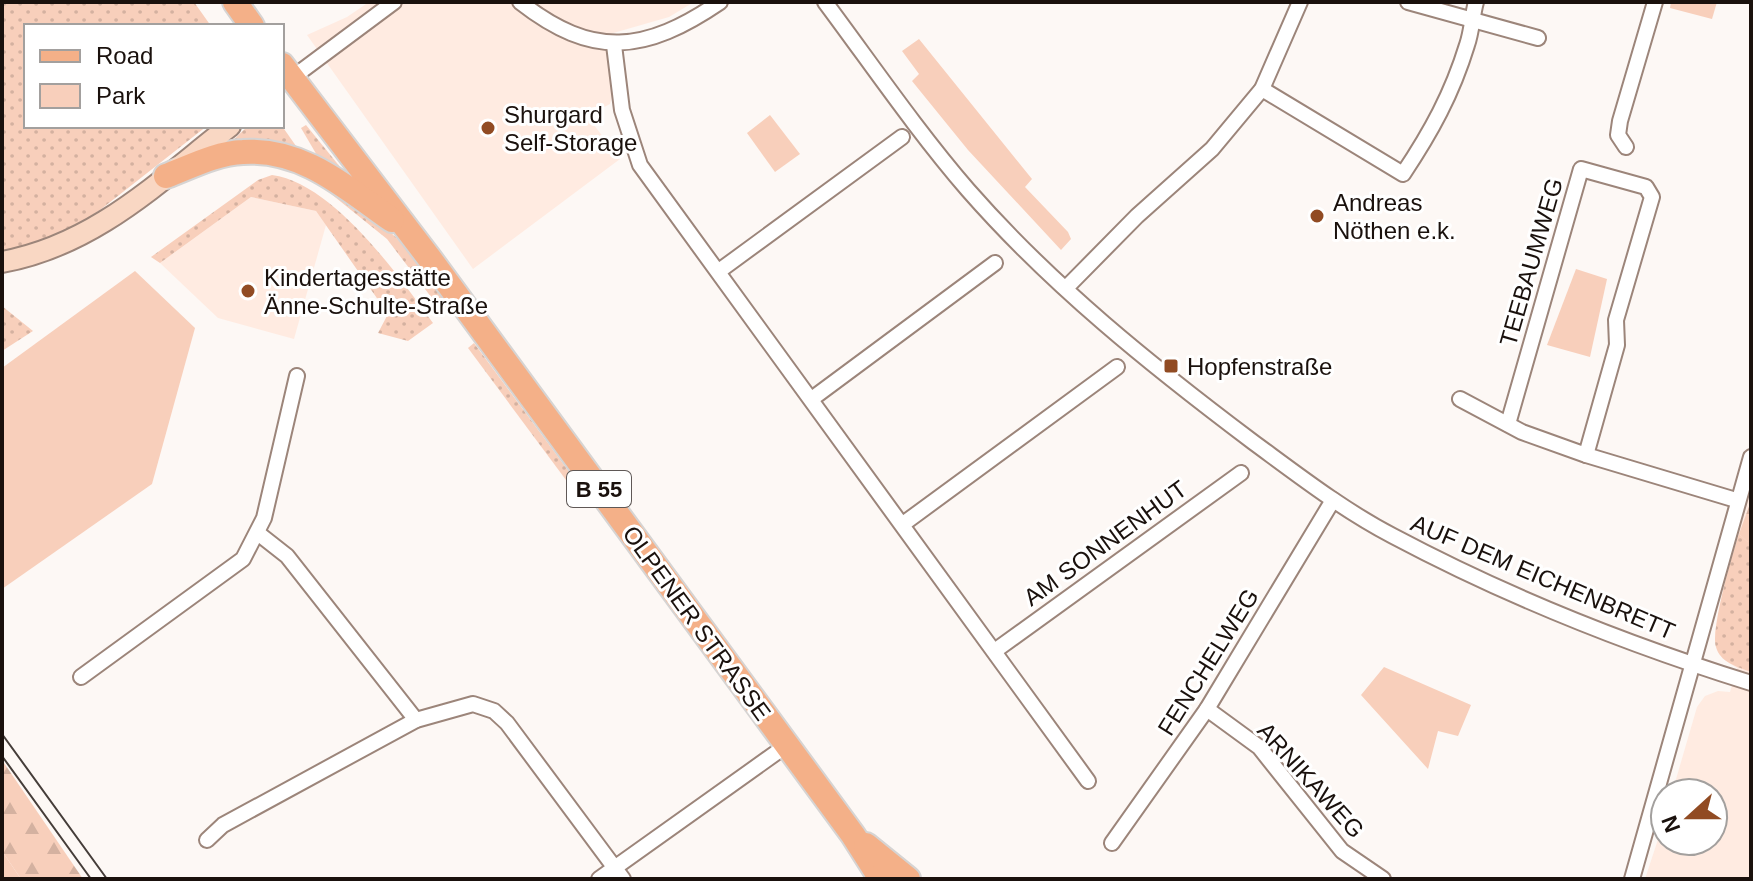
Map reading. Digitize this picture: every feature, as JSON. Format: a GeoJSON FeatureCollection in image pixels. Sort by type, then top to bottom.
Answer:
{"type":"FeatureCollection","features":[{"type":"Feature","properties":{"kind":"main road"},"geometry":{"type":"LineString","coordinates":[[235,2],[251,24]]}},
{"type":"Feature","properties":{"kind":"main road","name":"OLPENER STRASSE"},"geometry":{"type":"LineString","coordinates":[[285,76],[411,233],[853,835],[881,879]]}},
{"type":"Feature","properties":{"kind":"main road"},"geometry":{"type":"LineString","coordinates":[[2,262],[41,254],[75,240],[227,128]]}},
{"type":"Feature","properties":{"kind":"main road","name":"B 55"},"geometry":{"type":"LineString","coordinates":[[166,176],[243,151],[284,155],[316,167],[411,233]]}},
{"type":"Feature","properties":{"kind":"main road","name":"OLPENER STRASSE"},"geometry":{"type":"LineString","coordinates":[[853,835],[908,879]]}},
{"type":"Feature","properties":{"kind":"street"},"geometry":{"type":"LineString","coordinates":[[285,76],[394,2]]}},
{"type":"Feature","properties":{"kind":"street"},"geometry":{"type":"LineString","coordinates":[[520,2],[564,32],[592,42],[614,45],[671,33],[720,2]]}},
{"type":"Feature","properties":{"kind":"street","name":"AUF DEM EICHENBRETT"},"geometry":{"type":"LineString","coordinates":[[825,2],[968,190],[1066,288],[1137,353],[1202,405],[1333,500],[1394,536],[1534,602],[1692,665],[1751,683]]}},
{"type":"Feature","properties":{"kind":"street"},"geometry":{"type":"LineString","coordinates":[[1066,288],[1137,216],[1212,149],[1262,89],[1300,2]]}},
{"type":"Feature","properties":{"kind":"street"},"geometry":{"type":"LineString","coordinates":[[1408,2],[1538,38]]}},
{"type":"Feature","properties":{"kind":"street"},"geometry":{"type":"LineString","coordinates":[[1262,89],[1403,174],[1424,147],[1449,97],[1469,41],[1476,2]]}},
{"type":"Feature","properties":{"kind":"street"},"geometry":{"type":"LineString","coordinates":[[1626,147],[1618,135],[1620,121],[1655,2]]}},
{"type":"Feature","properties":{"kind":"street"},"geometry":{"type":"LineString","coordinates":[[614,45],[622,110],[640,165],[813,398],[1088,781]]}},
{"type":"Feature","properties":{"kind":"street"},"geometry":{"type":"LineString","coordinates":[[719,271],[902,137]]}},
{"type":"Feature","properties":{"kind":"street","name":"TEEBAUMWEG"},"geometry":{"type":"LineString","coordinates":[[1508,424],[1581,169],[1646,187],[1652,197],[1616,320],[1617,345],[1586,455]]}},
{"type":"Feature","properties":{"kind":"street"},"geometry":{"type":"LineString","coordinates":[[813,398],[995,263]]}},
{"type":"Feature","properties":{"kind":"street"},"geometry":{"type":"LineString","coordinates":[[903,524],[1117,367]]}},
{"type":"Feature","properties":{"kind":"street"},"geometry":{"type":"LineString","coordinates":[[81,677],[243,559],[259,534],[297,376]]}},
{"type":"Feature","properties":{"kind":"street"},"geometry":{"type":"LineString","coordinates":[[1460,399],[1508,424],[1586,455],[1736,500]]}},
{"type":"Feature","properties":{"kind":"street"},"geometry":{"type":"LineString","coordinates":[[1632,879],[1736,500],[1751,457]]}},
{"type":"Feature","properties":{"kind":"street","name":"AM SONNENHUT"},"geometry":{"type":"LineString","coordinates":[[996,650],[1241,473]]}},
{"type":"Feature","properties":{"kind":"street","name":"FENCHELWEG"},"geometry":{"type":"LineString","coordinates":[[1112,843],[1207,709],[1333,500]]}},
{"type":"Feature","properties":{"kind":"street"},"geometry":{"type":"LineString","coordinates":[[259,534],[287,556],[416,720]]}},
{"type":"Feature","properties":{"kind":"street"},"geometry":{"type":"LineString","coordinates":[[207,840],[223,825],[416,720],[473,704],[494,711],[507,723],[623,879]]}},
{"type":"Feature","properties":{"kind":"street","name":"ARNIKAWEG"},"geometry":{"type":"LineString","coordinates":[[1207,709],[1259,747],[1342,851],[1383,879]]}},
{"type":"Feature","properties":{"kind":"street"},"geometry":{"type":"LineString","coordinates":[[599,879],[613,866],[638,853],[787,745]]}},
{"type":"Feature","properties":{"kind":"shaded area"},"geometry":{"type":"Polygon","coordinates":[[[369,2],[694,2],[669,17],[603,36],[616,79],[610,104],[587,116],[620,159],[473,269],[307,35],[347,17],[369,2]]]}},
{"type":"Feature","properties":{"kind":"shaded area","name":"Kindertagesstätte Änne-Schulte-Straße"},"geometry":{"type":"Polygon","coordinates":[[[251,197],[316,211],[326,225],[294,339],[218,318],[160,263],[251,197]]]}},
{"type":"Feature","properties":{"kind":"shaded area"},"geometry":{"type":"Polygon","coordinates":[[[1751,488],[1751,879],[1645,879],[1652,857],[1729,857],[1729,777],[1677,777],[1697,707],[1705,696],[1718,691],[1730,692],[1737,668],[1722,658],[1715,633],[1726,575],[1751,488]]]}},
{"type":"Feature","properties":{"kind":"green space"},"geometry":{"type":"Polygon","coordinates":[[[2,2],[194,2],[210,24],[24,24],[24,128],[204,128],[100,210],[59,236],[2,250],[2,2]]]}},
{"type":"Feature","properties":{"kind":"green space"},"geometry":{"type":"Polygon","coordinates":[[[1671,2],[1717,2],[1712,19],[1670,8],[1671,2]]]}},
{"type":"Feature","properties":{"kind":"green space"},"geometry":{"type":"Polygon","coordinates":[[[919,39],[1032,179],[1025,187],[1068,232],[1071,239],[1061,250],[968,150],[912,81],[919,74],[902,51],[919,39]]]}},
{"type":"Feature","properties":{"kind":"green space"},"geometry":{"type":"Polygon","coordinates":[[[770,115],[800,154],[775,172],[747,133],[770,115]]]}},
{"type":"Feature","properties":{"kind":"green space"},"geometry":{"type":"Polygon","coordinates":[[[306,125],[345,173],[318,157],[301,128],[306,125]]]}},
{"type":"Feature","properties":{"kind":"green space"},"geometry":{"type":"Polygon","coordinates":[[[246,128],[283,128],[297,152],[230,143],[246,128]]]}},
{"type":"Feature","properties":{"kind":"green space"},"geometry":{"type":"Polygon","coordinates":[[[272,175],[295,182],[341,213],[383,257],[433,323],[408,341],[378,333],[388,314],[316,211],[251,197],[160,263],[151,257],[258,180],[272,175]]]}},
{"type":"Feature","properties":{"kind":"green space"},"geometry":{"type":"Polygon","coordinates":[[[315,181],[364,207],[409,250],[455,307],[444,314],[387,239],[315,181]]]}},
{"type":"Feature","properties":{"kind":"green space"},"geometry":{"type":"Polygon","coordinates":[[[1576,269],[1607,279],[1590,357],[1547,345],[1576,269]]]}},
{"type":"Feature","properties":{"kind":"green space"},"geometry":{"type":"Polygon","coordinates":[[[135,271],[195,328],[152,484],[2,589],[2,368],[135,271]]]}},
{"type":"Feature","properties":{"kind":"green space"},"geometry":{"type":"Polygon","coordinates":[[[2,306],[33,331],[2,351],[2,306]]]}},
{"type":"Feature","properties":{"kind":"green space"},"geometry":{"type":"Polygon","coordinates":[[[474,343],[570,473],[566,480],[468,348],[474,343]]]}},
{"type":"Feature","properties":{"kind":"green space"},"geometry":{"type":"Polygon","coordinates":[[[1751,501],[1751,545],[1739,534],[1751,501]]]}},
{"type":"Feature","properties":{"kind":"green space"},"geometry":{"type":"Polygon","coordinates":[[[1739,534],[1751,545],[1751,672],[1725,660],[1718,652],[1715,638],[1719,608],[1739,534]]]}},
{"type":"Feature","properties":{"kind":"green space"},"geometry":{"type":"Polygon","coordinates":[[[1384,667],[1471,705],[1458,736],[1438,731],[1428,769],[1361,695],[1384,667]]]}},
{"type":"Feature","properties":{"kind":"green space"},"geometry":{"type":"Polygon","coordinates":[[[2,760],[83,879],[21,879],[2,851],[2,760]]]}},
{"type":"Feature","properties":{"kind":"green space"},"geometry":{"type":"Polygon","coordinates":[[[2,851],[21,879],[2,879],[2,851]]]}},
{"type":"Feature","properties":{"kind":"tram line"},"geometry":{"type":"LineString","coordinates":[[2,734],[107,879]]}},
{"type":"Feature","properties":{"kind":"tram line"},"geometry":{"type":"LineString","coordinates":[[2,756],[91,879]]}},
{"type":"Feature","properties":{"kind":"place","name":"Shurgard Self-Storage"},"geometry":{"type":"Point","coordinates":[488,128]}},
{"type":"Feature","properties":{"kind":"place","name":"Andreas Nöthen e.k."},"geometry":{"type":"Point","coordinates":[1317,216]}},
{"type":"Feature","properties":{"kind":"place","name":"Kindertagesstätte Änne-Schulte-Straße"},"geometry":{"type":"Point","coordinates":[248,291]}},
{"type":"Feature","properties":{"kind":"place","name":"Hopfenstraße"},"geometry":{"type":"Point","coordinates":[1171,366]}}]}
